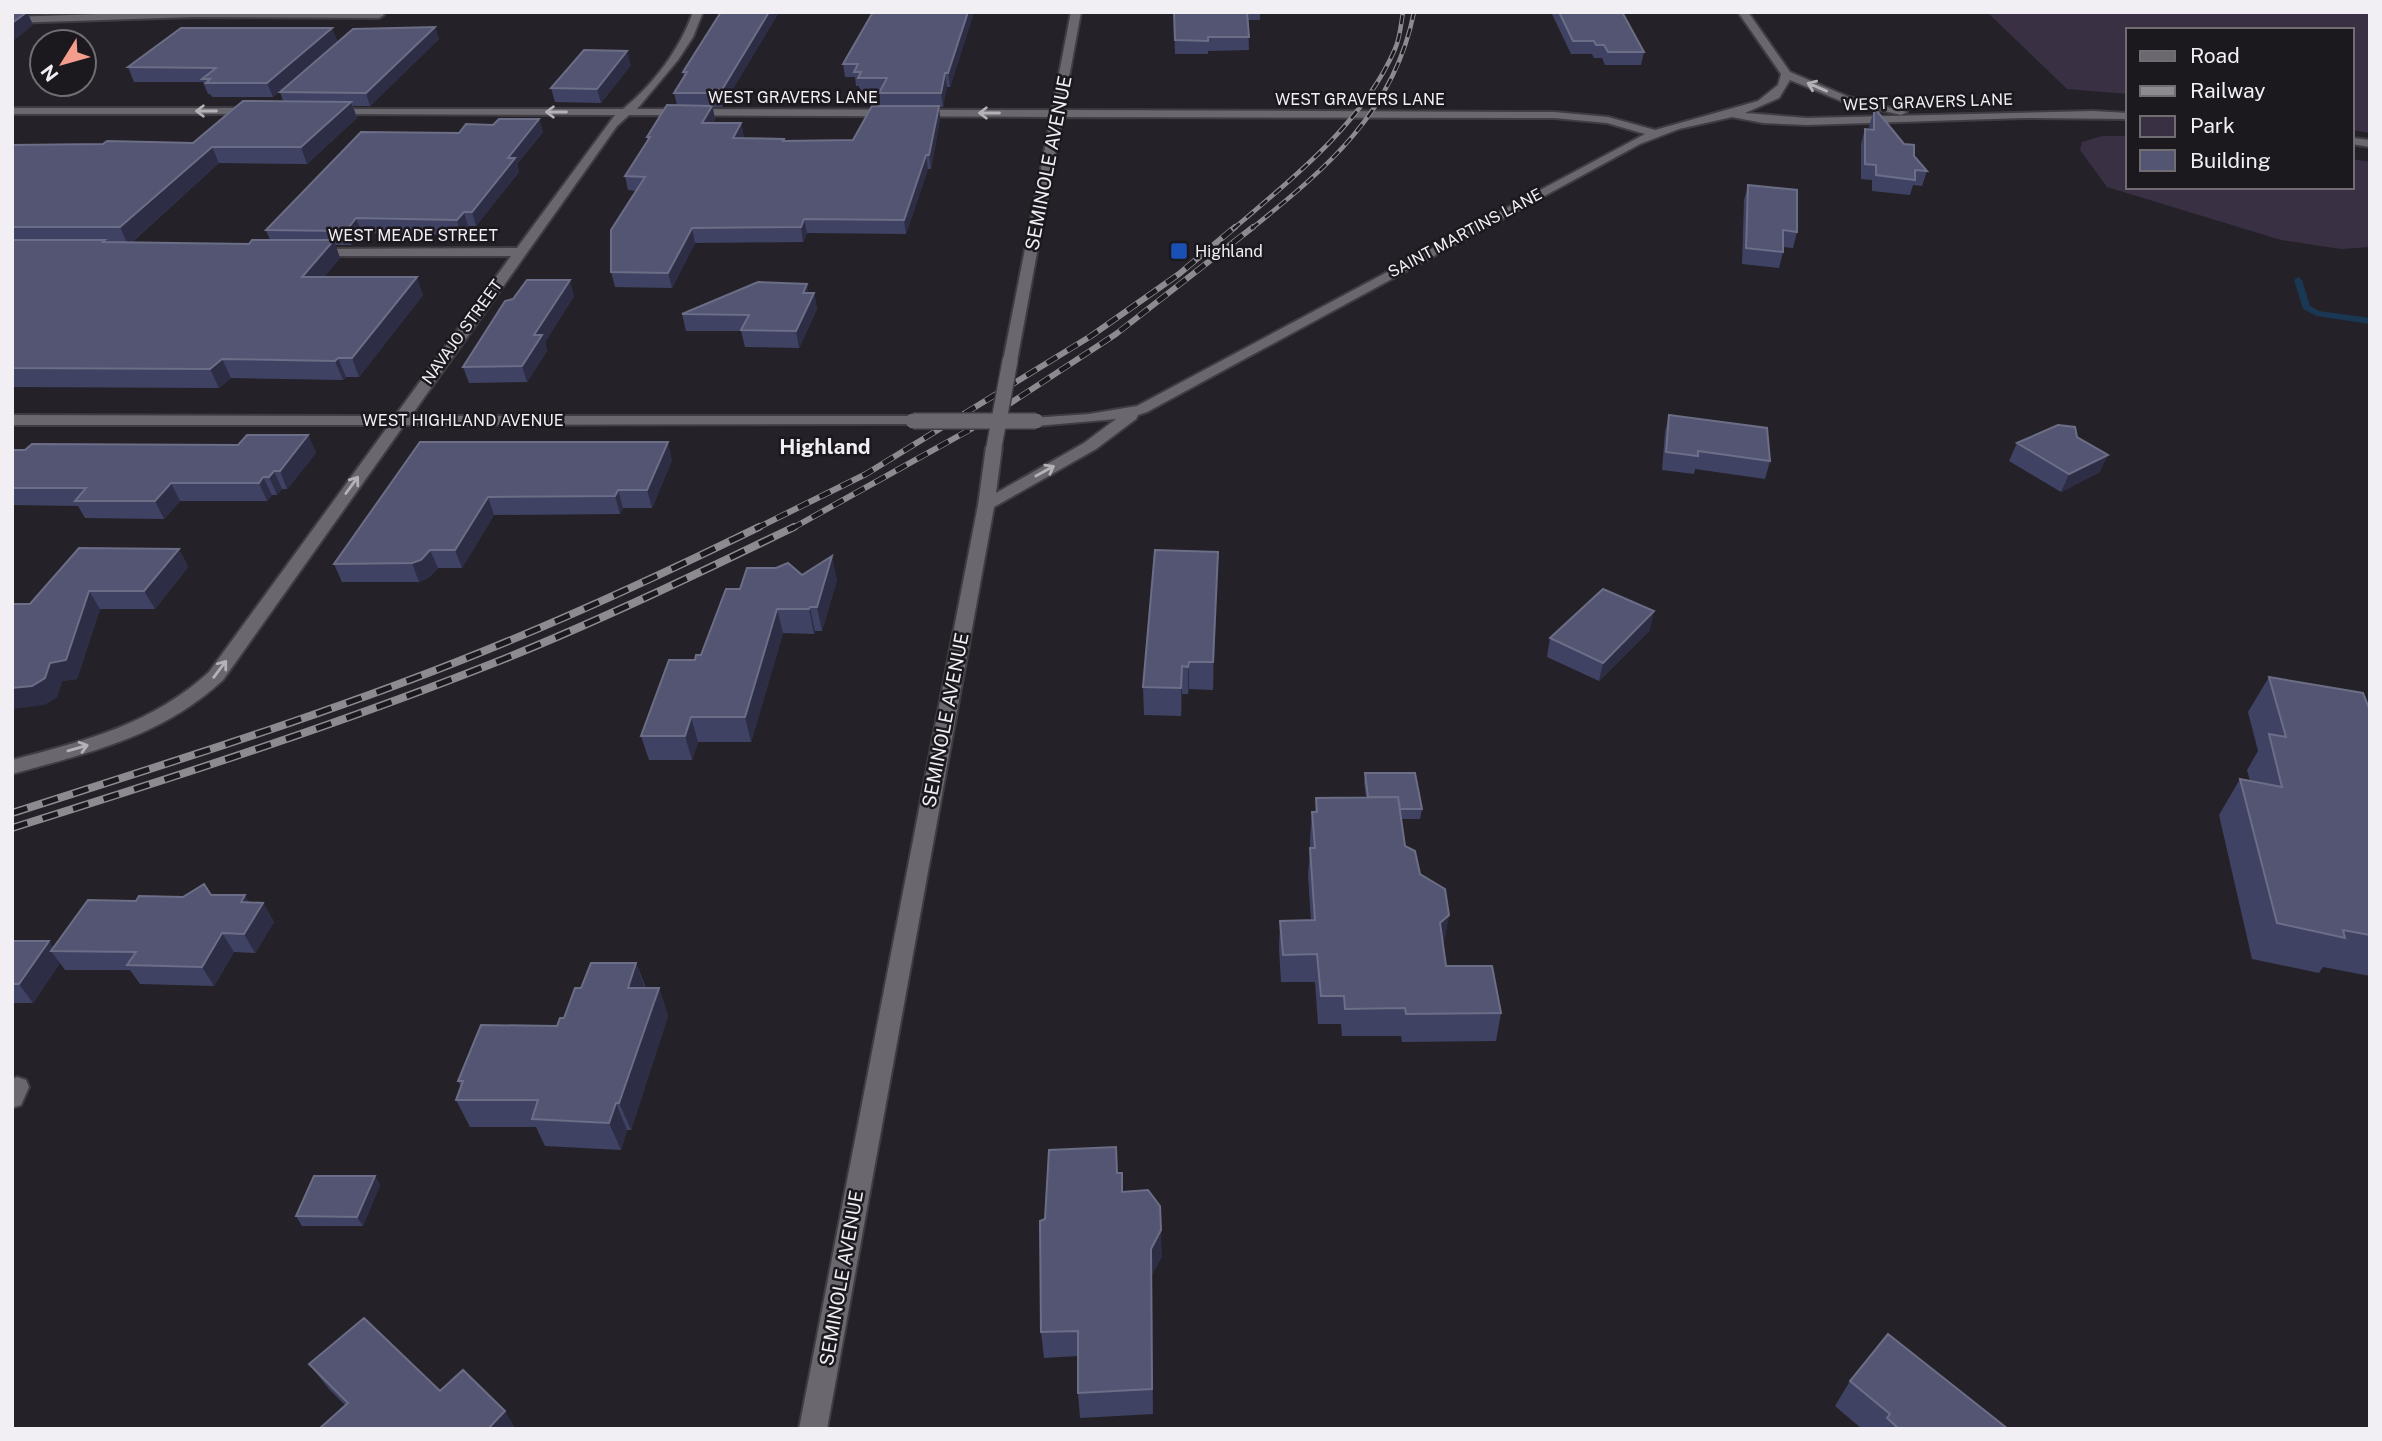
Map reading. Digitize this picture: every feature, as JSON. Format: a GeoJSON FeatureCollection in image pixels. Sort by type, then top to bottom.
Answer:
{"type":"FeatureCollection","features":[{"type":"Feature","properties":{"kind":"street","name":"NAVAJO STREET"},"geometry":{"type":"LineString","coordinates":[[12,767],[135,731],[197,696],[216,676],[398,419],[613,124],[636,103],[682,46],[695,24],[698,12]]}},
{"type":"Feature","properties":{"kind":"street","name":"SEMINOLE AVENUE"},"geometry":{"type":"LineString","coordinates":[[813,1429],[1076,12]]}},
{"type":"Feature","properties":{"kind":"street"},"geometry":{"type":"LineString","coordinates":[[1743,12],[1786,74],[1866,105],[1954,118]]}},
{"type":"Feature","properties":{"kind":"street"},"geometry":{"type":"LineString","coordinates":[[12,20],[193,14],[380,14]]}},
{"type":"Feature","properties":{"kind":"street"},"geometry":{"type":"LineString","coordinates":[[368,24],[380,14]]}},
{"type":"Feature","properties":{"kind":"street","name":"SAINT MARTINS LANE"},"geometry":{"type":"LineString","coordinates":[[986,505],[1090,446],[1142,409],[1655,133],[1730,113],[1769,99],[1783,87],[1786,74]]}},
{"type":"Feature","properties":{"kind":"street"},"geometry":{"type":"LineString","coordinates":[[12,111],[268,110]]}},
{"type":"Feature","properties":{"kind":"street","name":"WEST GRAVERS LANE"},"geometry":{"type":"LineString","coordinates":[[309,111],[1554,115],[1608,120],[1655,133]]}},
{"type":"Feature","properties":{"kind":"street","name":"WEST GRAVERS LANE"},"geometry":{"type":"LineString","coordinates":[[1730,113],[1782,121],[2043,114],[2126,116]]}},
{"type":"Feature","properties":{"kind":"street","name":"WEST MEADE STREET"},"geometry":{"type":"LineString","coordinates":[[296,252],[520,252]]}},
{"type":"Feature","properties":{"kind":"street","name":"SAINT MARTINS LANE"},"geometry":{"type":"LineString","coordinates":[[913,421],[1088,420],[1142,409]]}},
{"type":"Feature","properties":{"kind":"street","name":"WEST HIGHLAND AVENUE"},"geometry":{"type":"LineString","coordinates":[[12,419],[913,421]]}},
{"type":"Feature","properties":{"kind":"green space"},"geometry":{"type":"Polygon","coordinates":[[[1987,12],[2370,12],[2370,133],[2354,130],[2354,28],[2126,28],[2126,94],[2067,89],[1987,12]]]}},
{"type":"Feature","properties":{"kind":"green space"},"geometry":{"type":"Polygon","coordinates":[[[2102,136],[2126,136],[2126,189],[2354,189],[2354,159],[2370,162],[2370,247],[2341,249],[2281,240],[2107,187],[2080,150],[2082,142],[2102,136]]]}},
{"type":"Feature","properties":{"kind":"building"},"geometry":{"type":"Polygon","coordinates":[[[12,12],[27,12],[12,23],[12,12]]]}},
{"type":"Feature","properties":{"kind":"building"},"geometry":{"type":"Polygon","coordinates":[[[721,12],[769,12],[720,93],[674,93],[687,72],[683,72],[721,12]]]}},
{"type":"Feature","properties":{"kind":"building"},"geometry":{"type":"Polygon","coordinates":[[[873,12],[968,12],[948,73],[945,73],[941,93],[879,93],[887,78],[858,78],[861,72],[854,72],[858,64],[843,64],[873,12]]]}},
{"type":"Feature","properties":{"kind":"building"},"geometry":{"type":"Polygon","coordinates":[[[1174,12],[1247,12],[1249,37],[1208,37],[1208,41],[1175,40],[1174,12]]]}},
{"type":"Feature","properties":{"kind":"building"},"geometry":{"type":"Polygon","coordinates":[[[1559,12],[1622,12],[1644,52],[1608,52],[1604,45],[1596,45],[1594,41],[1573,41],[1559,12]]]}},
{"type":"Feature","properties":{"kind":"building"},"geometry":{"type":"Polygon","coordinates":[[[435,27],[366,93],[280,92],[353,29],[435,27]]]}},
{"type":"Feature","properties":{"kind":"building"},"geometry":{"type":"Polygon","coordinates":[[[181,28],[332,28],[267,83],[206,83],[210,79],[202,79],[216,68],[128,67],[181,28]]]}},
{"type":"Feature","properties":{"kind":"building"},"geometry":{"type":"Polygon","coordinates":[[[584,50],[627,51],[597,89],[551,88],[584,50]]]}},
{"type":"Feature","properties":{"kind":"building"},"geometry":{"type":"Polygon","coordinates":[[[243,101],[351,102],[301,147],[212,147],[120,227],[12,227],[12,145],[103,144],[107,141],[193,143],[243,101]]]}},
{"type":"Feature","properties":{"kind":"building"},"geometry":{"type":"Polygon","coordinates":[[[667,105],[712,106],[702,123],[741,123],[733,138],[784,139],[783,141],[853,140],[872,106],[939,106],[929,155],[926,155],[904,220],[804,219],[801,227],[692,228],[668,273],[611,272],[611,230],[645,177],[625,176],[667,105]]]}},
{"type":"Feature","properties":{"kind":"building"},"geometry":{"type":"Polygon","coordinates":[[[1874,111],[1877,111],[1904,144],[1914,145],[1914,156],[1927,171],[1915,170],[1915,180],[1876,175],[1876,165],[1865,164],[1865,129],[1874,130],[1874,111]]]}},
{"type":"Feature","properties":{"kind":"building"},"geometry":{"type":"Polygon","coordinates":[[[499,119],[539,119],[508,158],[515,158],[472,212],[464,212],[457,220],[356,218],[346,231],[266,230],[361,132],[459,133],[466,124],[493,125],[499,119]]]}},
{"type":"Feature","properties":{"kind":"building"},"geometry":{"type":"Polygon","coordinates":[[[1748,185],[1797,190],[1797,232],[1783,230],[1783,252],[1746,248],[1748,185]]]}},
{"type":"Feature","properties":{"kind":"building"},"geometry":{"type":"Polygon","coordinates":[[[12,240],[249,244],[252,240],[334,240],[302,277],[417,277],[352,358],[338,358],[335,361],[222,359],[210,369],[12,368],[12,240]]]}},
{"type":"Feature","properties":{"kind":"building"},"geometry":{"type":"Polygon","coordinates":[[[527,280],[570,280],[534,335],[542,335],[522,366],[463,367],[505,301],[513,299],[527,280]]]}},
{"type":"Feature","properties":{"kind":"building"},"geometry":{"type":"Polygon","coordinates":[[[758,282],[807,284],[803,293],[814,293],[796,331],[741,330],[749,315],[682,314],[758,282]]]}},
{"type":"Feature","properties":{"kind":"building"},"geometry":{"type":"Polygon","coordinates":[[[1669,415],[1767,428],[1770,461],[1698,451],[1698,456],[1666,452],[1669,415]]]}},
{"type":"Feature","properties":{"kind":"building"},"geometry":{"type":"Polygon","coordinates":[[[2058,425],[2075,427],[2077,437],[2108,455],[2069,474],[2017,443],[2058,425]]]}},
{"type":"Feature","properties":{"kind":"building"},"geometry":{"type":"Polygon","coordinates":[[[247,435],[308,435],[280,471],[263,477],[259,483],[171,483],[155,501],[75,501],[86,488],[12,488],[12,450],[25,450],[32,444],[238,445],[247,435]]]}},
{"type":"Feature","properties":{"kind":"building"},"geometry":{"type":"Polygon","coordinates":[[[420,442],[668,442],[647,490],[618,490],[615,496],[488,497],[455,550],[430,550],[421,560],[412,563],[334,564],[420,442]]]}},
{"type":"Feature","properties":{"kind":"building"},"geometry":{"type":"Polygon","coordinates":[[[79,548],[179,549],[144,591],[89,591],[66,660],[50,663],[45,678],[32,686],[12,688],[12,604],[30,604],[79,548]]]}},
{"type":"Feature","properties":{"kind":"building"},"geometry":{"type":"Polygon","coordinates":[[[1155,550],[1218,552],[1213,662],[1189,662],[1188,667],[1182,666],[1181,688],[1143,687],[1155,550]]]}},
{"type":"Feature","properties":{"kind":"building"},"geometry":{"type":"Polygon","coordinates":[[[832,556],[817,607],[777,609],[745,717],[691,717],[685,736],[641,736],[669,660],[695,660],[696,655],[701,655],[726,589],[740,589],[747,568],[776,568],[788,563],[802,575],[832,556]]]}},
{"type":"Feature","properties":{"kind":"building"},"geometry":{"type":"Polygon","coordinates":[[[1603,589],[1654,611],[1603,663],[1550,638],[1603,589]]]}},
{"type":"Feature","properties":{"kind":"building"},"geometry":{"type":"Polygon","coordinates":[[[2269,677],[2363,693],[2370,711],[2370,935],[2343,930],[2345,938],[2277,923],[2240,779],[2282,787],[2269,734],[2286,737],[2269,677]]]}},
{"type":"Feature","properties":{"kind":"building"},"geometry":{"type":"Polygon","coordinates":[[[1365,773],[1415,773],[1422,809],[1400,809],[1398,797],[1368,797],[1365,773]]]}},
{"type":"Feature","properties":{"kind":"building"},"geometry":{"type":"Polygon","coordinates":[[[1398,797],[1405,846],[1415,851],[1420,874],[1445,889],[1449,915],[1440,923],[1446,966],[1492,966],[1501,1013],[1406,1014],[1405,1008],[1345,1009],[1344,996],[1321,996],[1317,954],[1283,955],[1280,921],[1315,920],[1310,848],[1315,848],[1312,812],[1317,812],[1316,798],[1398,797]]]}},
{"type":"Feature","properties":{"kind":"building"},"geometry":{"type":"Polygon","coordinates":[[[204,884],[211,895],[245,895],[241,902],[263,903],[244,934],[222,933],[202,967],[127,965],[136,952],[51,951],[88,900],[136,901],[139,896],[183,897],[204,884]]]}},
{"type":"Feature","properties":{"kind":"building"},"geometry":{"type":"Polygon","coordinates":[[[12,941],[49,941],[19,984],[12,984],[12,941]]]}},
{"type":"Feature","properties":{"kind":"building"},"geometry":{"type":"Polygon","coordinates":[[[591,963],[636,963],[628,988],[659,988],[619,1103],[616,1103],[609,1123],[532,1119],[538,1100],[456,1100],[463,1081],[458,1081],[481,1025],[557,1026],[560,1018],[564,1018],[575,988],[581,988],[591,963]]]}},
{"type":"Feature","properties":{"kind":"building"},"geometry":{"type":"Polygon","coordinates":[[[1116,1147],[1117,1173],[1122,1173],[1122,1192],[1148,1190],[1160,1206],[1161,1230],[1151,1249],[1152,1389],[1078,1393],[1078,1331],[1041,1332],[1040,1221],[1045,1219],[1049,1150],[1116,1147]]]}},
{"type":"Feature","properties":{"kind":"building"},"geometry":{"type":"Polygon","coordinates":[[[314,1176],[375,1176],[357,1217],[296,1216],[314,1176]]]}},
{"type":"Feature","properties":{"kind":"building"},"geometry":{"type":"Polygon","coordinates":[[[364,1318],[440,1391],[463,1370],[505,1411],[488,1429],[319,1429],[348,1403],[309,1364],[364,1318]]]}},
{"type":"Feature","properties":{"kind":"building"},"geometry":{"type":"Polygon","coordinates":[[[1888,1334],[2008,1429],[1899,1429],[1887,1418],[1890,1414],[1850,1381],[1888,1334]]]}},
{"type":"Feature","properties":{"kind":"waterway"},"geometry":{"type":"LineString","coordinates":[[2298,280],[2306,307],[2317,313],[2370,321]]}},
{"type":"Feature","properties":{"kind":"railway"},"geometry":{"type":"LineString","coordinates":[[1233,229],[1302,170],[1364,101],[1395,49],[1403,12]]}},
{"type":"Feature","properties":{"kind":"railway"},"geometry":{"type":"LineString","coordinates":[[1251,229],[1331,160],[1374,109],[1391,80],[1414,12]]}},
{"type":"Feature","properties":{"kind":"railway"},"geometry":{"type":"LineString","coordinates":[[755,529],[866,474],[1091,336],[1179,274],[1235,227]]}},
{"type":"Feature","properties":{"kind":"railway"},"geometry":{"type":"LineString","coordinates":[[791,529],[971,429],[1116,334],[1253,227]]}},
{"type":"Feature","properties":{"kind":"railway"},"geometry":{"type":"LineString","coordinates":[[12,813],[237,741],[404,682],[573,614],[759,527]]}},
{"type":"Feature","properties":{"kind":"railway"},"geometry":{"type":"LineString","coordinates":[[12,828],[260,748],[443,683],[614,612],[794,527]]}},
{"type":"Feature","properties":{"kind":"place","name":"Highland"},"geometry":{"type":"Point","coordinates":[1179,251]}},
{"type":"Feature","properties":{"kind":"district","name":"Highland"},"geometry":{"type":"Point","coordinates":[825,446]}}]}
